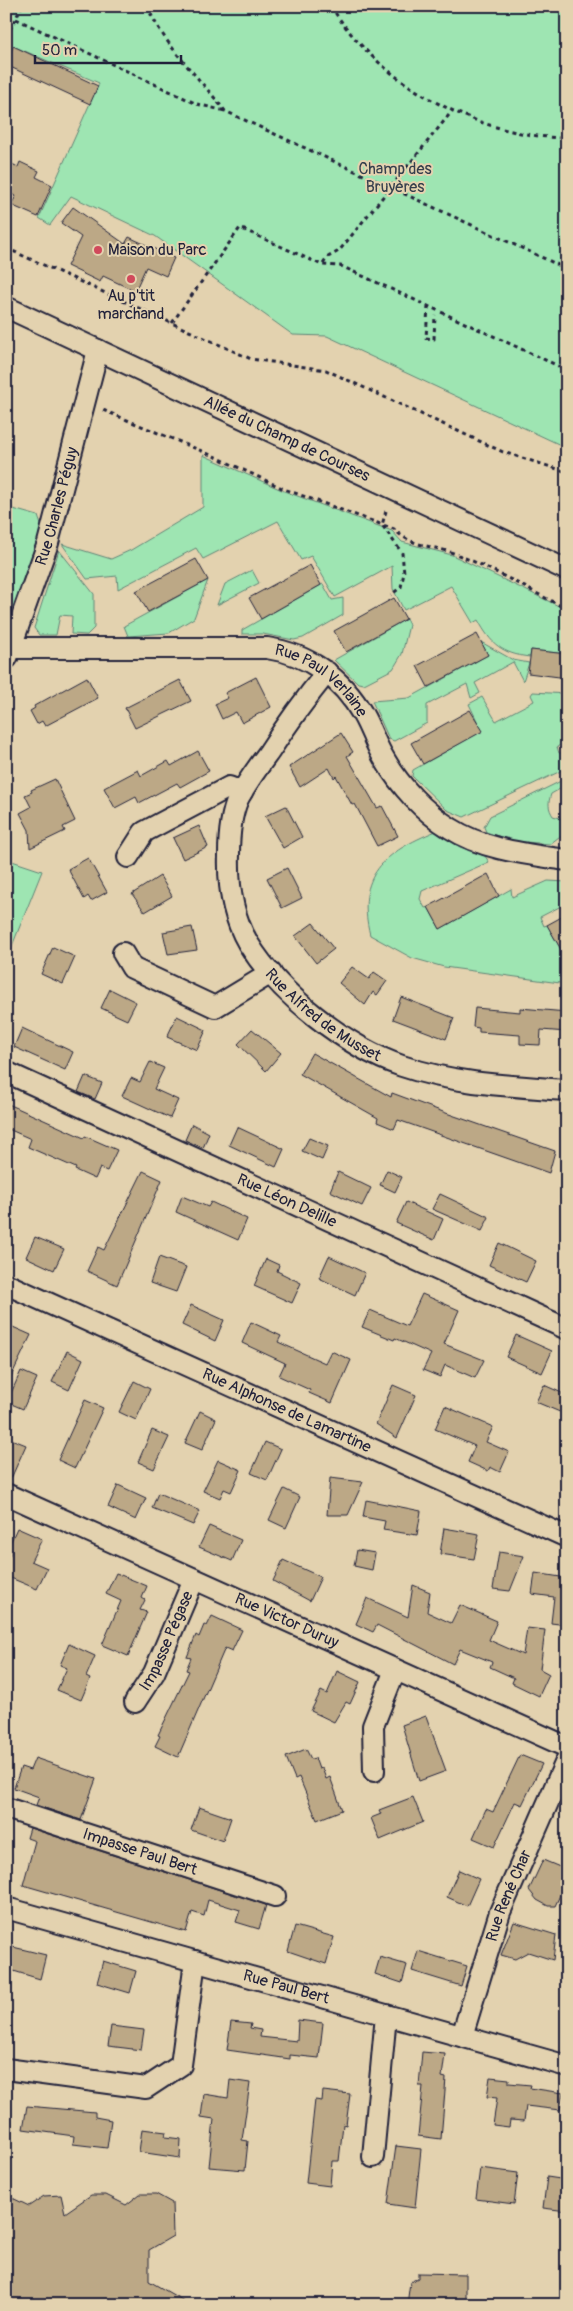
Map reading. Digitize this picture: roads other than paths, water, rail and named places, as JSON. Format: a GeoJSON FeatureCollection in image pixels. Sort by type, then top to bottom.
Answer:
{"type":"FeatureCollection","features":[{"type":"Feature","properties":{"kind":"street","name":"Allée du Champ de Courses"},"geometry":{"type":"LineString","coordinates":[[6,307],[567,570]]}},
{"type":"Feature","properties":{"kind":"street","name":"Rue Charles Péguy"},"geometry":{"type":"LineString","coordinates":[[8,654],[50,535],[98,350]]}},
{"type":"Feature","properties":{"kind":"street","name":"Rue Paul Verlaine"},"geometry":{"type":"LineString","coordinates":[[8,654],[267,648],[287,651],[306,658],[327,672],[354,701],[384,760],[412,796],[450,828],[486,846],[567,860]]}},
{"type":"Feature","properties":{"kind":"street","name":"Rue Alfred de Musset"},"geometry":{"type":"LineString","coordinates":[[327,672],[303,702],[237,801],[229,840],[228,874],[234,910],[248,942],[271,973],[301,1005],[334,1031],[400,1066],[441,1077],[567,1090]]}},
{"type":"Feature","properties":{"kind":"street"},"geometry":{"type":"LineString","coordinates":[[128,856],[144,832],[230,787],[242,792]]}},
{"type":"Feature","properties":{"kind":"street"},"geometry":{"type":"LineString","coordinates":[[123,953],[132,968],[215,1008],[271,973]]}},
{"type":"Feature","properties":{"kind":"street","name":"Rue Léon Delille"},"geometry":{"type":"LineString","coordinates":[[6,1072],[567,1329]]}},
{"type":"Feature","properties":{"kind":"street","name":"Rue Alphonse de Lamartine"},"geometry":{"type":"LineString","coordinates":[[6,1284],[567,1538]]}},
{"type":"Feature","properties":{"kind":"street","name":"Rue Victor Duruy"},"geometry":{"type":"LineString","coordinates":[[6,1494],[567,1747]]}},
{"type":"Feature","properties":{"kind":"street","name":"Impasse Pégase"},"geometry":{"type":"LineString","coordinates":[[135,1702],[154,1673],[194,1579]]}},
{"type":"Feature","properties":{"kind":"street"},"geometry":{"type":"LineString","coordinates":[[374,1771],[373,1726],[395,1670]]}},
{"type":"Feature","properties":{"kind":"street","name":"Rue René Char"},"geometry":{"type":"LineString","coordinates":[[462,2036],[500,1912],[567,1759]]}},
{"type":"Feature","properties":{"kind":"street","name":"Impasse Paul Bert"},"geometry":{"type":"LineString","coordinates":[[6,1808],[275,1896]]}},
{"type":"Feature","properties":{"kind":"street","name":"Rue Paul Bert"},"geometry":{"type":"LineString","coordinates":[[6,1908],[567,2066]]}},
{"type":"Feature","properties":{"kind":"street"},"geometry":{"type":"LineString","coordinates":[[6,2069],[146,2088],[180,2065],[195,1961]]}},
{"type":"Feature","properties":{"kind":"street"},"geometry":{"type":"LineString","coordinates":[[373,2157],[386,2015]]}},
{"type":"Feature","properties":{"kind":"place","name":"Maison du Parc"},"geometry":{"type":"Point","coordinates":[98,250]}},
{"type":"Feature","properties":{"kind":"place","name":"Au p'tit marchand"},"geometry":{"type":"Point","coordinates":[131,279]}},
{"type":"Feature","properties":{"kind":"park label","name":"Champ des Bruyères"},"geometry":{"type":"Point","coordinates":[395,178]}}]}
